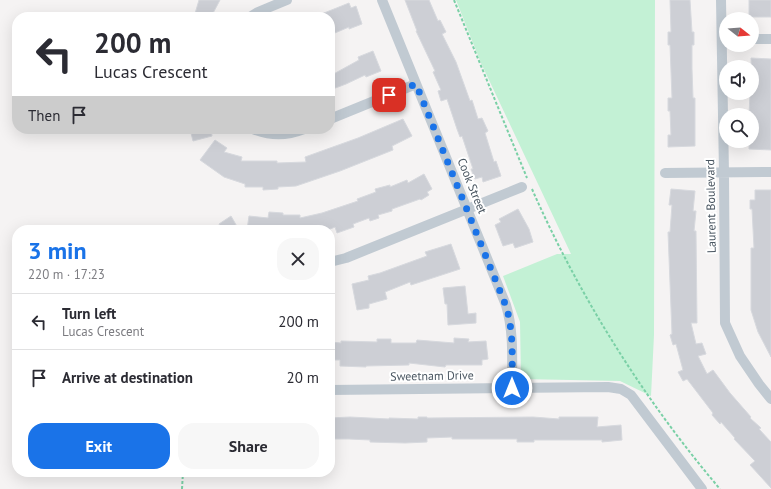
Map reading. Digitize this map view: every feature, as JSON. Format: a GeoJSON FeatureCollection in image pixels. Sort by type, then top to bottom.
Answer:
{"type":"FeatureCollection","features":[{"type":"Feature","properties":{"kind":"street"},"geometry":{"type":"LineString","coordinates":[[258,12],[287,0]]}},
{"type":"Feature","properties":{"kind":"street","name":"Cook Street"},"geometry":{"type":"LineString","coordinates":[[382,0],[506,306],[512,334],[512,388]]}},
{"type":"Feature","properties":{"kind":"street","name":"Laurent Boulevard"},"geometry":{"type":"LineString","coordinates":[[721,0],[722,12]]}},
{"type":"Feature","properties":{"kind":"street"},"geometry":{"type":"LineString","coordinates":[[759,39],[771,39]]}},
{"type":"Feature","properties":{"kind":"street","name":"Laurent Boulevard"},"geometry":{"type":"LineString","coordinates":[[724,52],[725,323],[740,356],[771,399]]}},
{"type":"Feature","properties":{"kind":"street"},"geometry":{"type":"LineString","coordinates":[[335,117],[416,84]]}},
{"type":"Feature","properties":{"kind":"street"},"geometry":{"type":"LineString","coordinates":[[265,134],[288,134]]}},
{"type":"Feature","properties":{"kind":"street"},"geometry":{"type":"LineString","coordinates":[[665,173],[771,172]]}},
{"type":"Feature","properties":{"kind":"street"},"geometry":{"type":"LineString","coordinates":[[335,261],[346,258],[466,208],[522,187]]}},
{"type":"Feature","properties":{"kind":"street","name":"Sweetnam Drive"},"geometry":{"type":"LineString","coordinates":[[335,390],[608,387],[621,389],[631,395],[702,489]]}},
{"type":"Feature","properties":{"kind":"path"},"geometry":{"type":"LineString","coordinates":[[454,0],[550,231],[586,295],[633,373],[696,462],[720,489]]}},
{"type":"Feature","properties":{"kind":"path"},"geometry":{"type":"LineString","coordinates":[[182,477],[182,489]]}},
{"type":"Feature","properties":{"kind":"green space"},"geometry":{"type":"Polygon","coordinates":[[[456,0],[655,0],[654,335],[651,396],[620,381],[521,379],[520,322],[503,276],[557,254],[571,254],[481,63],[456,0]]]}},
{"type":"Feature","properties":{"kind":"building"},"geometry":{"type":"Polygon","coordinates":[[[199,0],[220,0],[214,12],[195,12],[199,0]]]}},
{"type":"Feature","properties":{"kind":"building"},"geometry":{"type":"Polygon","coordinates":[[[405,0],[429,0],[438,21],[440,20],[446,32],[442,34],[456,62],[470,101],[472,100],[478,119],[482,118],[488,131],[485,133],[494,162],[496,161],[501,176],[483,182],[482,177],[475,179],[462,136],[460,137],[447,99],[441,101],[438,91],[441,90],[433,72],[435,71],[416,31],[405,0]]]}},
{"type":"Feature","properties":{"kind":"building"},"geometry":{"type":"Polygon","coordinates":[[[670,0],[690,0],[692,32],[694,32],[694,45],[692,45],[692,69],[693,98],[695,98],[695,146],[668,147],[668,135],[671,135],[668,98],[672,98],[670,45],[668,45],[668,32],[671,32],[670,0]]]}},
{"type":"Feature","properties":{"kind":"building"},"geometry":{"type":"Polygon","coordinates":[[[749,0],[771,0],[771,17],[759,17],[759,12],[749,12],[749,0]]]}},
{"type":"Feature","properties":{"kind":"building"},"geometry":{"type":"Polygon","coordinates":[[[349,3],[351,8],[356,6],[362,24],[349,29],[349,27],[335,33],[335,12],[326,12],[349,3]]]}},
{"type":"Feature","properties":{"kind":"building"},"geometry":{"type":"Polygon","coordinates":[[[373,51],[381,71],[366,77],[365,75],[335,88],[335,73],[359,60],[358,57],[373,51]]]}},
{"type":"Feature","properties":{"kind":"building"},"geometry":{"type":"Polygon","coordinates":[[[751,58],[771,59],[771,150],[749,149],[759,148],[759,108],[749,108],[750,100],[759,100],[759,60],[751,60],[751,58]]]}},
{"type":"Feature","properties":{"kind":"building"},"geometry":{"type":"Polygon","coordinates":[[[403,119],[412,136],[392,146],[393,150],[340,171],[296,186],[263,190],[263,187],[245,187],[245,184],[224,177],[200,160],[215,140],[227,148],[224,152],[242,157],[241,161],[277,161],[277,163],[306,162],[305,157],[358,138],[403,119]]]}},
{"type":"Feature","properties":{"kind":"building"},"geometry":{"type":"Polygon","coordinates":[[[191,134],[212,134],[212,136],[193,141],[191,134]]]}},
{"type":"Feature","properties":{"kind":"building"},"geometry":{"type":"Polygon","coordinates":[[[424,174],[432,189],[427,192],[429,195],[421,200],[420,199],[392,209],[392,211],[378,215],[379,218],[370,221],[369,218],[353,224],[354,227],[337,233],[335,225],[248,225],[249,216],[268,218],[269,212],[283,213],[283,215],[300,215],[300,218],[322,213],[358,201],[357,199],[376,192],[375,189],[390,185],[390,187],[407,180],[408,183],[424,174]]]}},
{"type":"Feature","properties":{"kind":"building"},"geometry":{"type":"Polygon","coordinates":[[[671,189],[695,191],[693,211],[696,211],[694,231],[696,231],[697,323],[691,323],[696,344],[702,343],[706,354],[698,356],[707,374],[713,370],[730,393],[751,417],[750,418],[761,428],[759,429],[771,442],[771,488],[750,465],[755,461],[734,439],[735,438],[721,422],[720,424],[712,415],[713,413],[687,379],[683,381],[678,372],[683,370],[676,344],[673,345],[670,335],[672,334],[668,232],[670,232],[672,205],[669,205],[671,189]]]}},
{"type":"Feature","properties":{"kind":"building"},"geometry":{"type":"Polygon","coordinates":[[[755,190],[771,190],[771,357],[758,332],[751,310],[751,248],[754,248],[752,209],[750,209],[750,200],[755,200],[755,190]]]}},
{"type":"Feature","properties":{"kind":"building"},"geometry":{"type":"Polygon","coordinates":[[[518,209],[529,229],[533,242],[515,248],[513,243],[503,246],[495,225],[501,222],[499,219],[518,209]]]}},
{"type":"Feature","properties":{"kind":"building"},"geometry":{"type":"Polygon","coordinates":[[[231,216],[236,225],[220,225],[231,216]]]}},
{"type":"Feature","properties":{"kind":"building"},"geometry":{"type":"Polygon","coordinates":[[[451,244],[460,269],[411,285],[410,282],[385,292],[387,299],[369,304],[369,308],[357,310],[352,284],[369,280],[368,276],[427,256],[425,252],[451,244]]]}},
{"type":"Feature","properties":{"kind":"building"},"geometry":{"type":"Polygon","coordinates":[[[465,286],[468,314],[476,313],[476,323],[448,325],[447,304],[445,304],[443,288],[465,286]]]}},
{"type":"Feature","properties":{"kind":"building"},"geometry":{"type":"Polygon","coordinates":[[[454,338],[469,339],[468,342],[486,341],[488,359],[482,360],[482,365],[446,365],[445,367],[409,363],[409,365],[366,367],[340,366],[340,360],[335,360],[335,342],[341,343],[341,341],[377,342],[377,339],[391,339],[391,343],[416,343],[417,340],[454,343],[454,338]]]}},
{"type":"Feature","properties":{"kind":"building"},"geometry":{"type":"Polygon","coordinates":[[[418,417],[533,417],[559,419],[559,417],[598,417],[597,427],[621,425],[622,440],[602,442],[602,440],[534,440],[534,442],[517,442],[517,439],[452,439],[452,437],[427,438],[427,442],[370,442],[370,440],[335,439],[335,418],[418,419],[418,417]]]}},
{"type":"Feature","properties":{"kind":"route"},"geometry":{"type":"LineString","coordinates":[[389,95],[416,84],[506,306],[512,334],[512,388]]}}]}
